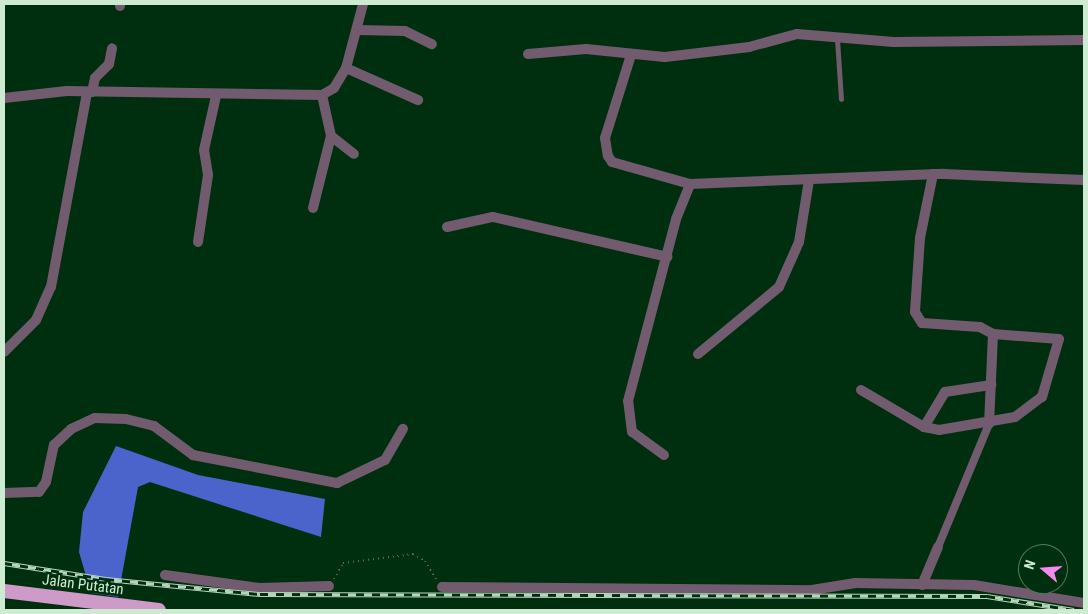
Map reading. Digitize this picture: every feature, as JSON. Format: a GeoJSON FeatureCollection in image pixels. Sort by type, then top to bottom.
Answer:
{"type":"FeatureCollection","features":[{"type":"Feature","properties":{"kind":"highway","name":"Jalan Putatan"},"geometry":{"type":"LineString","coordinates":[[4,591],[159,610]]}},
{"type":"Feature","properties":{"kind":"street"},"geometry":{"type":"LineString","coordinates":[[4,98],[90,92],[216,96],[322,95],[334,88],[346,68],[358,30],[363,4]]}},
{"type":"Feature","properties":{"kind":"street"},"geometry":{"type":"LineString","coordinates":[[358,30],[405,31],[432,44]]}},
{"type":"Feature","properties":{"kind":"street"},"geometry":{"type":"LineString","coordinates":[[528,54],[586,49],[631,55],[712,52],[796,34],[836,39],[1084,40]]}},
{"type":"Feature","properties":{"kind":"street"},"geometry":{"type":"LineString","coordinates":[[4,352],[36,320],[51,287],[90,92],[95,78],[109,64],[112,48]]}},
{"type":"Feature","properties":{"kind":"street"},"geometry":{"type":"LineString","coordinates":[[631,55],[606,138],[608,156],[612,162],[690,184],[934,174],[1084,180]]}},
{"type":"Feature","properties":{"kind":"street"},"geometry":{"type":"LineString","coordinates":[[346,68],[418,100]]}},
{"type":"Feature","properties":{"kind":"street"},"geometry":{"type":"LineString","coordinates":[[313,208],[331,136],[322,95]]}},
{"type":"Feature","properties":{"kind":"street"},"geometry":{"type":"LineString","coordinates":[[198,242],[208,175],[204,150],[216,96]]}},
{"type":"Feature","properties":{"kind":"street"},"geometry":{"type":"LineString","coordinates":[[331,136],[354,154]]}},
{"type":"Feature","properties":{"kind":"street"},"geometry":{"type":"LineString","coordinates":[[861,390],[924,427],[939,430],[989,424],[1015,417],[1037,403],[1060,342],[1054,335],[993,334],[980,327],[922,323],[915,312],[920,238],[934,174]]}},
{"type":"Feature","properties":{"kind":"street"},"geometry":{"type":"LineString","coordinates":[[698,354],[779,287],[798,242],[809,180]]}},
{"type":"Feature","properties":{"kind":"street"},"geometry":{"type":"LineString","coordinates":[[664,455],[632,432],[628,408],[667,257],[690,184]]}},
{"type":"Feature","properties":{"kind":"street"},"geometry":{"type":"LineString","coordinates":[[447,227],[493,217],[667,257]]}},
{"type":"Feature","properties":{"kind":"street"},"geometry":{"type":"LineString","coordinates":[[922,585],[989,424],[993,334]]}},
{"type":"Feature","properties":{"kind":"street"},"geometry":{"type":"LineString","coordinates":[[924,427],[945,392],[991,385]]}},
{"type":"Feature","properties":{"kind":"street"},"geometry":{"type":"LineString","coordinates":[[4,493],[38,492],[46,482],[54,445],[71,429],[95,418],[126,419],[154,426],[193,455],[337,483],[385,460],[403,429]]}},
{"type":"Feature","properties":{"kind":"street"},"geometry":{"type":"LineString","coordinates":[[165,575],[259,588],[329,586]]}},
{"type":"Feature","properties":{"kind":"street"},"geometry":{"type":"LineString","coordinates":[[442,587],[812,590],[855,583],[993,586],[1084,603]]}},
{"type":"Feature","properties":{"kind":"lane"},"geometry":{"type":"LineString","coordinates":[[836,39],[841,99]]}},
{"type":"Feature","properties":{"kind":"path"},"geometry":{"type":"LineString","coordinates":[[329,586],[343,563],[413,554],[425,561],[442,587]]}},
{"type":"Feature","properties":{"kind":"water"},"geometry":{"type":"Polygon","coordinates":[[[116,446],[198,475],[325,499],[321,537],[150,482],[138,487],[118,597],[91,593],[79,552],[83,512],[116,446]]]}},
{"type":"Feature","properties":{"kind":"railway"},"geometry":{"type":"LineString","coordinates":[[4,563],[106,579],[260,594],[987,596],[1074,610]]}}]}
